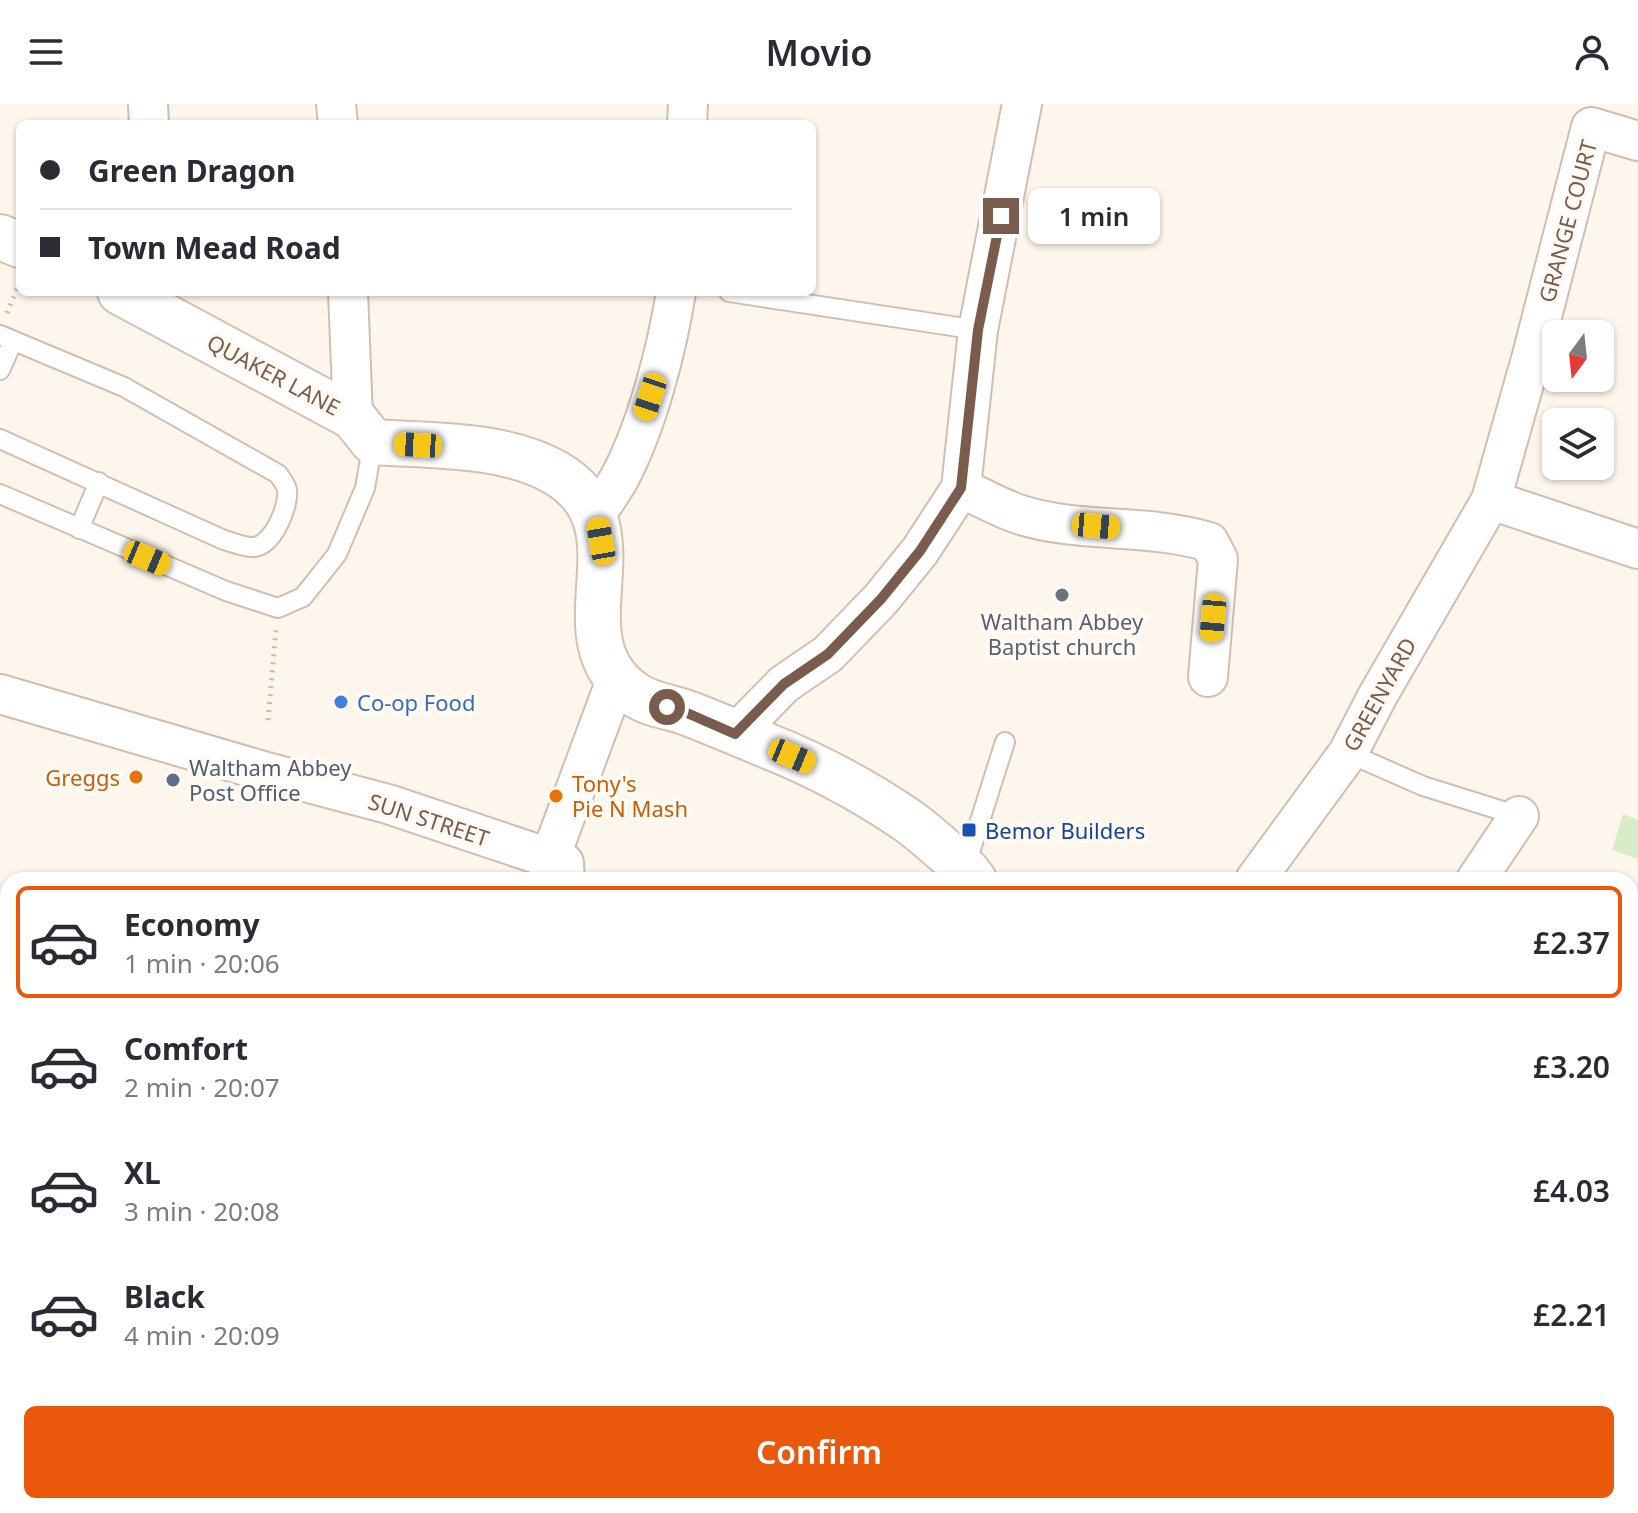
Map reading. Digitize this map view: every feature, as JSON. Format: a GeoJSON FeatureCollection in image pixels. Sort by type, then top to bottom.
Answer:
{"type":"FeatureCollection","features":[{"type":"Feature","properties":{"kind":"street"},"geometry":{"type":"LineString","coordinates":[[735,734],[784,684],[828,654],[881,599],[920,551],[961,488],[978,330],[1022,104]]}},
{"type":"Feature","properties":{"kind":"street","name":"GRANGE COURT"},"geometry":{"type":"LineString","coordinates":[[1491,500],[1591,127],[1638,141]]}},
{"type":"Feature","properties":{"kind":"street","name":"QUAKER LANE"},"geometry":{"type":"LineString","coordinates":[[127,296],[363,430],[485,450],[523,460],[557,473],[596,514]]}},
{"type":"Feature","properties":{"kind":"street"},"geometry":{"type":"LineString","coordinates":[[348,296],[363,430]]}},
{"type":"Feature","properties":{"kind":"street"},"geometry":{"type":"LineString","coordinates":[[675,296],[670,331],[635,444],[620,477],[596,514],[601,541],[596,616],[602,651],[617,677],[631,692],[647,702],[687,713],[817,767],[907,821],[967,872]]}},
{"type":"Feature","properties":{"kind":"street"},"geometry":{"type":"LineString","coordinates":[[961,488],[1019,514],[1070,524],[1188,536],[1209,542],[1218,559],[1208,677]]}},
{"type":"Feature","properties":{"kind":"street"},"geometry":{"type":"LineString","coordinates":[[1491,500],[1638,549]]}},
{"type":"Feature","properties":{"kind":"street","name":"GREENYARD"},"geometry":{"type":"LineString","coordinates":[[1261,872],[1348,753],[1378,695],[1491,500]]}},
{"type":"Feature","properties":{"kind":"street"},"geometry":{"type":"LineString","coordinates":[[558,869],[617,677]]}},
{"type":"Feature","properties":{"kind":"street","name":"SUN STREET"},"geometry":{"type":"LineString","coordinates":[[0,694],[388,804],[558,869]]}},
{"type":"Feature","properties":{"kind":"street"},"geometry":{"type":"LineString","coordinates":[[1481,872],[1519,816]]}},
{"type":"Feature","properties":{"kind":"lane"},"geometry":{"type":"LineString","coordinates":[[755,296],[978,330]]}},
{"type":"Feature","properties":{"kind":"lane"},"geometry":{"type":"LineString","coordinates":[[0,370],[5,333],[124,387],[278,474],[287,486],[287,499],[269,538],[252,548],[224,540],[0,439]]}},
{"type":"Feature","properties":{"kind":"lane"},"geometry":{"type":"LineString","coordinates":[[0,494],[226,591],[278,608],[303,597],[337,554],[365,488],[363,430]]}},
{"type":"Feature","properties":{"kind":"lane"},"geometry":{"type":"LineString","coordinates":[[79,529],[99,482]]}},
{"type":"Feature","properties":{"kind":"lane"},"geometry":{"type":"LineString","coordinates":[[970,872],[1005,742]]}},
{"type":"Feature","properties":{"kind":"lane"},"geometry":{"type":"LineString","coordinates":[[1348,753],[1423,786],[1519,816]]}},
{"type":"Feature","properties":{"kind":"path"},"geometry":{"type":"LineString","coordinates":[[5,333],[16,296]]}},
{"type":"Feature","properties":{"kind":"path"},"geometry":{"type":"LineString","coordinates":[[268,720],[278,608]]}},
{"type":"Feature","properties":{"kind":"green space"},"geometry":{"type":"Polygon","coordinates":[[[1623,814],[1638,820],[1638,859],[1612,850],[1623,814]]]}},
{"type":"Feature","properties":{"kind":"place","name":"Waltham Abbey Baptist church"},"geometry":{"type":"Point","coordinates":[1062,595]}},
{"type":"Feature","properties":{"kind":"place","name":"Co-op Food"},"geometry":{"type":"Point","coordinates":[341,702]}},
{"type":"Feature","properties":{"kind":"place","name":"Greggs"},"geometry":{"type":"Point","coordinates":[136,777]}},
{"type":"Feature","properties":{"kind":"place","name":"Waltham Abbey Post Office"},"geometry":{"type":"Point","coordinates":[173,780]}},
{"type":"Feature","properties":{"kind":"place","name":"Tony's Pie N Mash"},"geometry":{"type":"Point","coordinates":[556,796]}},
{"type":"Feature","properties":{"kind":"place","name":"Bemor Builders"},"geometry":{"type":"Point","coordinates":[969,830]}},
{"type":"Feature","properties":{"kind":"route"},"geometry":{"type":"LineString","coordinates":[[667,707],[735,734],[784,684],[828,654],[881,599],[920,551],[961,488],[978,330],[1001,216]]}}]}
